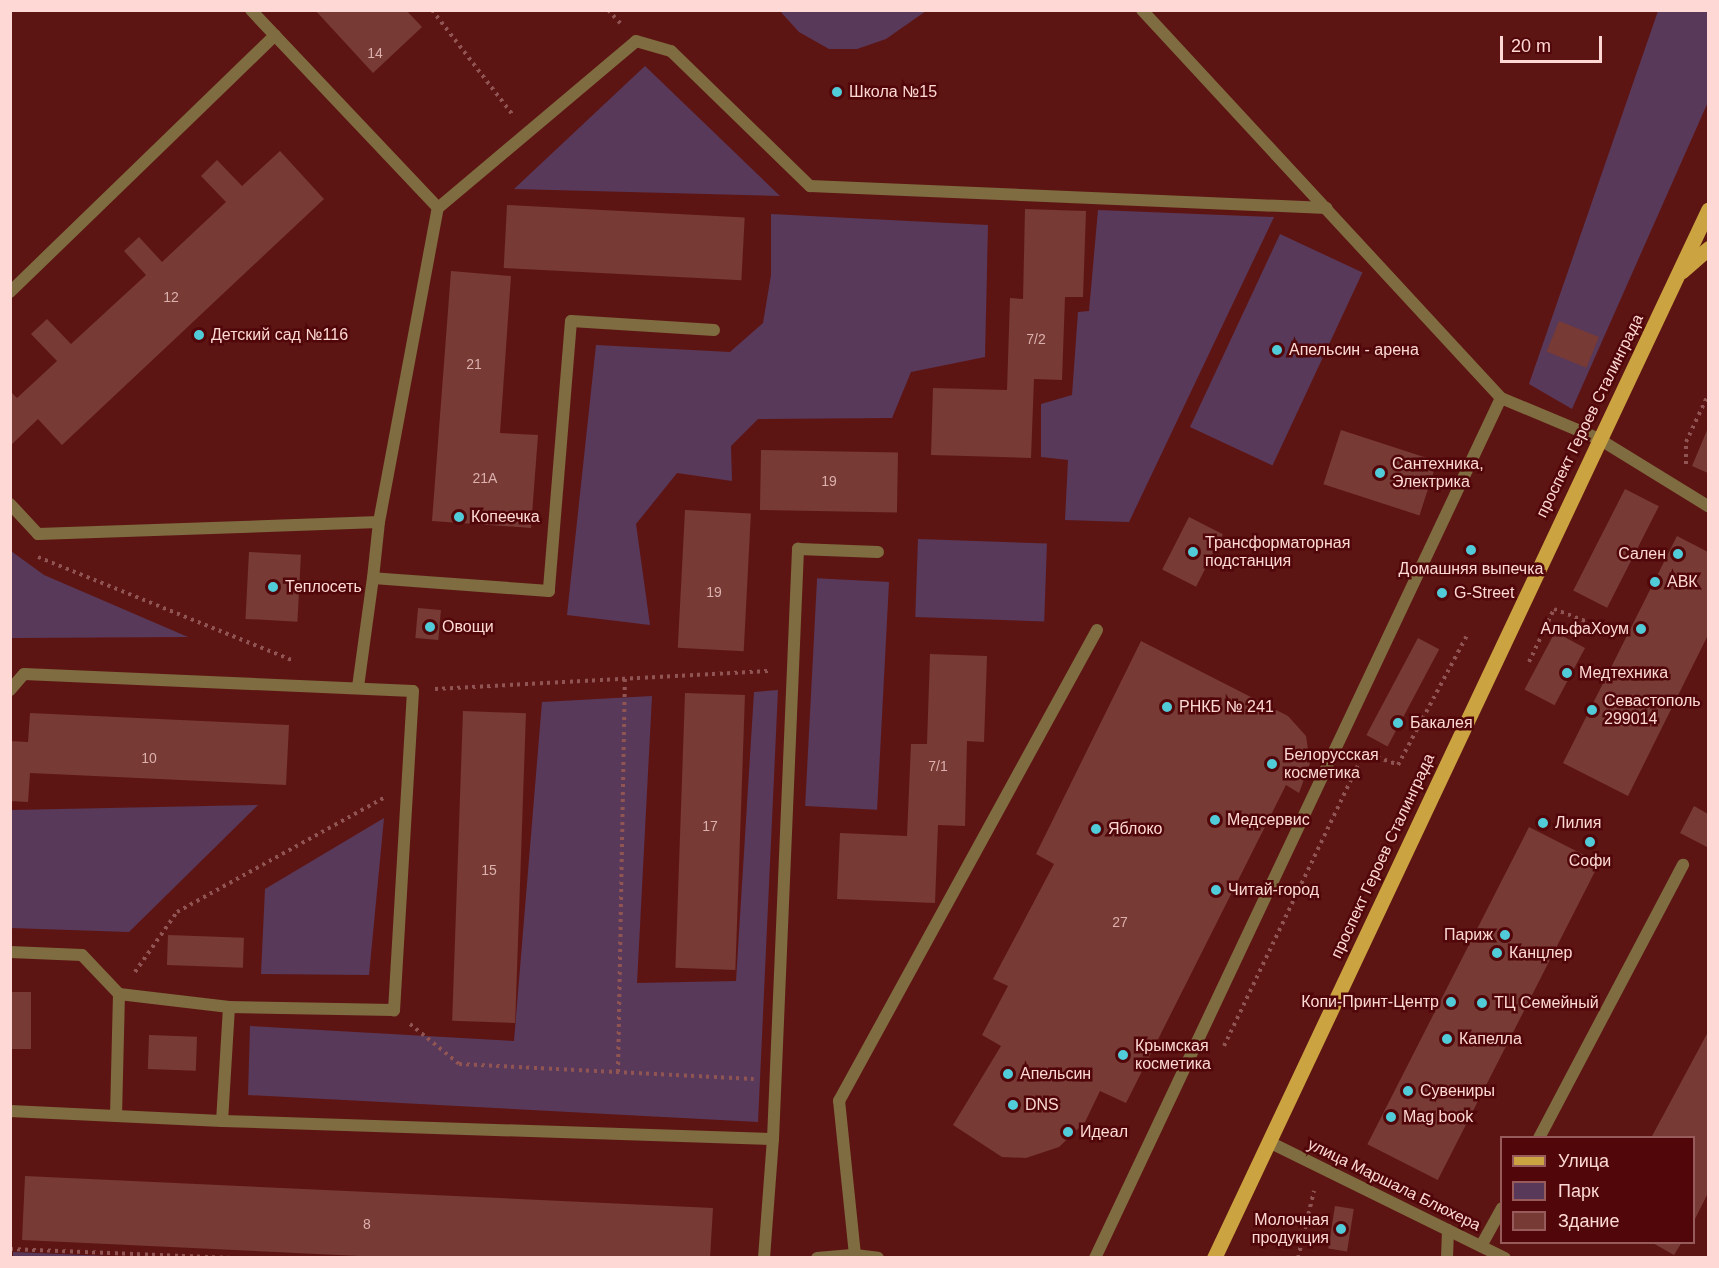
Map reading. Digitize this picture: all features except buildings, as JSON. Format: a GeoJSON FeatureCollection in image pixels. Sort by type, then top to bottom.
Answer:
{"type":"FeatureCollection","features":[{"type":"Feature","properties":{"kind":"main road","name":"проспект Героев Сталинграда"},"geometry":{"type":"LineString","coordinates":[[1214,1257],[1708,210]]}},
{"type":"Feature","properties":{"kind":"main road","name":"проспект Героев Сталинграда"},"geometry":{"type":"LineString","coordinates":[[1678,275],[1708,248]]}},
{"type":"Feature","properties":{"kind":"street"},"geometry":{"type":"LineString","coordinates":[[251,10],[438,208]]}},
{"type":"Feature","properties":{"kind":"street"},"geometry":{"type":"LineString","coordinates":[[1142,10],[1501,398],[1599,439],[1708,506]]}},
{"type":"Feature","properties":{"kind":"street"},"geometry":{"type":"LineString","coordinates":[[10,292],[275,35]]}},
{"type":"Feature","properties":{"kind":"street"},"geometry":{"type":"LineString","coordinates":[[358,687],[379,522],[438,208],[636,41],[671,51],[810,186],[1327,208]]}},
{"type":"Feature","properties":{"kind":"street"},"geometry":{"type":"LineString","coordinates":[[373,578],[549,591],[571,321],[714,330]]}},
{"type":"Feature","properties":{"kind":"street"},"geometry":{"type":"LineString","coordinates":[[1095,1257],[1501,398]]}},
{"type":"Feature","properties":{"kind":"street"},"geometry":{"type":"LineString","coordinates":[[10,504],[38,534],[379,522]]}},
{"type":"Feature","properties":{"kind":"street"},"geometry":{"type":"LineString","coordinates":[[764,1257],[776,1080],[798,549],[878,552]]}},
{"type":"Feature","properties":{"kind":"street"},"geometry":{"type":"LineString","coordinates":[[855,1255],[839,1101],[1097,630]]}},
{"type":"Feature","properties":{"kind":"street"},"geometry":{"type":"LineString","coordinates":[[10,690],[24,674],[413,691],[394,1010],[229,1006],[119,994],[82,955],[10,952]]}},
{"type":"Feature","properties":{"kind":"street"},"geometry":{"type":"LineString","coordinates":[[1540,1136],[1683,865]]}},
{"type":"Feature","properties":{"kind":"street"},"geometry":{"type":"LineString","coordinates":[[116,1116],[119,994]]}},
{"type":"Feature","properties":{"kind":"street"},"geometry":{"type":"LineString","coordinates":[[222,1121],[229,1006]]}},
{"type":"Feature","properties":{"kind":"street"},"geometry":{"type":"LineString","coordinates":[[10,1111],[222,1121],[773,1139]]}},
{"type":"Feature","properties":{"kind":"street","name":"улица Маршала Блюхера"},"geometry":{"type":"LineString","coordinates":[[1269,1142],[1505,1257]]}},
{"type":"Feature","properties":{"kind":"street"},"geometry":{"type":"LineString","coordinates":[[1481,1246],[1500,1212]]}},
{"type":"Feature","properties":{"kind":"street"},"geometry":{"type":"LineString","coordinates":[[1447,1257],[1448,1230]]}},
{"type":"Feature","properties":{"kind":"street"},"geometry":{"type":"LineString","coordinates":[[817,1257],[855,1255],[878,1257]]}},
{"type":"Feature","properties":{"kind":"path"},"geometry":{"type":"LineString","coordinates":[[432,10],[527,133]]}},
{"type":"Feature","properties":{"kind":"path"},"geometry":{"type":"LineString","coordinates":[[1686,472],[1686,442],[1708,395]]}},
{"type":"Feature","properties":{"kind":"path"},"geometry":{"type":"LineString","coordinates":[[34,555],[303,665]]}},
{"type":"Feature","properties":{"kind":"path"},"geometry":{"type":"LineString","coordinates":[[1529,662],[1554,609],[1611,631]]}},
{"type":"Feature","properties":{"kind":"path"},"geometry":{"type":"LineString","coordinates":[[1221,1053],[1364,753],[1398,765],[1467,635]]}},
{"type":"Feature","properties":{"kind":"path"},"geometry":{"type":"LineString","coordinates":[[413,691],[794,670]]}},
{"type":"Feature","properties":{"kind":"path"},"geometry":{"type":"LineString","coordinates":[[618,1072],[625,679]]}},
{"type":"Feature","properties":{"kind":"path"},"geometry":{"type":"LineString","coordinates":[[119,994],[177,912],[407,784]]}},
{"type":"Feature","properties":{"kind":"path"},"geometry":{"type":"LineString","coordinates":[[394,1010],[459,1064],[776,1080]]}},
{"type":"Feature","properties":{"kind":"path"},"geometry":{"type":"LineString","coordinates":[[1298,1257],[1320,1167]]}},
{"type":"Feature","properties":{"kind":"path"},"geometry":{"type":"LineString","coordinates":[[10,1249],[233,1257]]}},
{"type":"Feature","properties":{"kind":"green space"},"geometry":{"type":"Polygon","coordinates":[[[780,11],[926,11],[886,39],[857,49],[829,49],[799,32],[780,11]]]}},
{"type":"Feature","properties":{"kind":"green space"},"geometry":{"type":"Polygon","coordinates":[[[1658,11],[1708,11],[1708,102],[1572,409],[1529,384],[1658,11]]]}},
{"type":"Feature","properties":{"kind":"green space"},"geometry":{"type":"Polygon","coordinates":[[[645,66],[780,196],[514,189],[645,66]]]}},
{"type":"Feature","properties":{"kind":"green space"},"geometry":{"type":"Polygon","coordinates":[[[1098,210],[1274,217],[1129,522],[1065,520],[1068,460],[1041,457],[1041,404],[1072,395],[1078,312],[1089,311],[1098,210]]]}},
{"type":"Feature","properties":{"kind":"green space"},"geometry":{"type":"Polygon","coordinates":[[[771,214],[988,225],[985,357],[911,372],[892,418],[758,419],[731,446],[732,481],[677,473],[636,524],[650,625],[567,615],[596,345],[730,352],[763,323],[771,275],[771,214]]]}},
{"type":"Feature","properties":{"kind":"green space","name":"Апельсин - арена"},"geometry":{"type":"Polygon","coordinates":[[[1280,234],[1362,272],[1272,466],[1190,427],[1280,234]]]}},
{"type":"Feature","properties":{"kind":"green space"},"geometry":{"type":"Polygon","coordinates":[[[918,539],[1047,544],[1044,621],[915,617],[918,539]]]}},
{"type":"Feature","properties":{"kind":"green space"},"geometry":{"type":"Polygon","coordinates":[[[11,551],[44,575],[188,637],[11,638],[11,551]]]}},
{"type":"Feature","properties":{"kind":"green space"},"geometry":{"type":"Polygon","coordinates":[[[817,578],[889,582],[877,810],[805,806],[817,578]]]}},
{"type":"Feature","properties":{"kind":"green space"},"geometry":{"type":"Polygon","coordinates":[[[778,690],[758,1122],[248,1095],[250,1026],[514,1041],[542,702],[652,696],[637,983],[736,981],[754,692],[778,690]]]}},
{"type":"Feature","properties":{"kind":"green space"},"geometry":{"type":"Polygon","coordinates":[[[258,805],[129,932],[11,928],[11,810],[258,805]]]}},
{"type":"Feature","properties":{"kind":"green space"},"geometry":{"type":"Polygon","coordinates":[[[384,818],[369,975],[261,974],[265,889],[384,818]]]}},
{"type":"Feature","properties":{"kind":"green space"},"geometry":{"type":"Polygon","coordinates":[[[13,1252],[131,1257],[13,1257],[13,1252]]]}},
{"type":"Feature","properties":{"kind":"place","name":"Школа №15"},"geometry":{"type":"Point","coordinates":[837,92]}},
{"type":"Feature","properties":{"kind":"place","name":"Детский сад №116"},"geometry":{"type":"Point","coordinates":[199,335]}},
{"type":"Feature","properties":{"kind":"place","name":"Апельсин - арена"},"geometry":{"type":"Point","coordinates":[1277,350]}},
{"type":"Feature","properties":{"kind":"place","name":"Сантехника, Электрика"},"geometry":{"type":"Point","coordinates":[1380,473]}},
{"type":"Feature","properties":{"kind":"place","name":"Копеечка"},"geometry":{"type":"Point","coordinates":[459,517]}},
{"type":"Feature","properties":{"kind":"place","name":"Домашняя выпечка"},"geometry":{"type":"Point","coordinates":[1471,550]}},
{"type":"Feature","properties":{"kind":"place","name":"Трансформаторная подстанция"},"geometry":{"type":"Point","coordinates":[1193,552]}},
{"type":"Feature","properties":{"kind":"place","name":"Сален"},"geometry":{"type":"Point","coordinates":[1678,554]}},
{"type":"Feature","properties":{"kind":"place","name":"АВК"},"geometry":{"type":"Point","coordinates":[1655,582]}},
{"type":"Feature","properties":{"kind":"place","name":"Теплосеть"},"geometry":{"type":"Point","coordinates":[273,587]}},
{"type":"Feature","properties":{"kind":"place","name":"G-Street"},"geometry":{"type":"Point","coordinates":[1442,593]}},
{"type":"Feature","properties":{"kind":"place","name":"Овощи"},"geometry":{"type":"Point","coordinates":[430,627]}},
{"type":"Feature","properties":{"kind":"place","name":"АльфаХоум"},"geometry":{"type":"Point","coordinates":[1641,629]}},
{"type":"Feature","properties":{"kind":"place","name":"Медтехника"},"geometry":{"type":"Point","coordinates":[1567,673]}},
{"type":"Feature","properties":{"kind":"place","name":"РНКБ № 241"},"geometry":{"type":"Point","coordinates":[1167,707]}},
{"type":"Feature","properties":{"kind":"place","name":"Севастополь 299014"},"geometry":{"type":"Point","coordinates":[1592,710]}},
{"type":"Feature","properties":{"kind":"place","name":"Бакалея"},"geometry":{"type":"Point","coordinates":[1398,723]}},
{"type":"Feature","properties":{"kind":"place","name":"Белорусская косметика"},"geometry":{"type":"Point","coordinates":[1272,764]}},
{"type":"Feature","properties":{"kind":"place","name":"Медсервис"},"geometry":{"type":"Point","coordinates":[1215,820]}},
{"type":"Feature","properties":{"kind":"place","name":"Лилия"},"geometry":{"type":"Point","coordinates":[1543,823]}},
{"type":"Feature","properties":{"kind":"place","name":"Яблоко"},"geometry":{"type":"Point","coordinates":[1096,829]}},
{"type":"Feature","properties":{"kind":"place","name":"Софи"},"geometry":{"type":"Point","coordinates":[1590,842]}},
{"type":"Feature","properties":{"kind":"place","name":"Читай-город"},"geometry":{"type":"Point","coordinates":[1216,890]}},
{"type":"Feature","properties":{"kind":"place","name":"Париж"},"geometry":{"type":"Point","coordinates":[1505,935]}},
{"type":"Feature","properties":{"kind":"place","name":"Канцлер"},"geometry":{"type":"Point","coordinates":[1497,953]}},
{"type":"Feature","properties":{"kind":"place","name":"Копи-Принт-Центр"},"geometry":{"type":"Point","coordinates":[1451,1002]}},
{"type":"Feature","properties":{"kind":"place","name":"ТЦ Семейный"},"geometry":{"type":"Point","coordinates":[1482,1003]}},
{"type":"Feature","properties":{"kind":"place","name":"Капелла"},"geometry":{"type":"Point","coordinates":[1447,1039]}},
{"type":"Feature","properties":{"kind":"place","name":"Крымская косметика"},"geometry":{"type":"Point","coordinates":[1123,1055]}},
{"type":"Feature","properties":{"kind":"place","name":"Апельсин"},"geometry":{"type":"Point","coordinates":[1008,1074]}},
{"type":"Feature","properties":{"kind":"place","name":"Сувениры"},"geometry":{"type":"Point","coordinates":[1408,1091]}},
{"type":"Feature","properties":{"kind":"place","name":"DNS"},"geometry":{"type":"Point","coordinates":[1013,1105]}},
{"type":"Feature","properties":{"kind":"place","name":"Mag book"},"geometry":{"type":"Point","coordinates":[1391,1117]}},
{"type":"Feature","properties":{"kind":"place","name":"Идеал"},"geometry":{"type":"Point","coordinates":[1068,1132]}},
{"type":"Feature","properties":{"kind":"place","name":"Молочная продукция"},"geometry":{"type":"Point","coordinates":[1341,1229]}}]}
